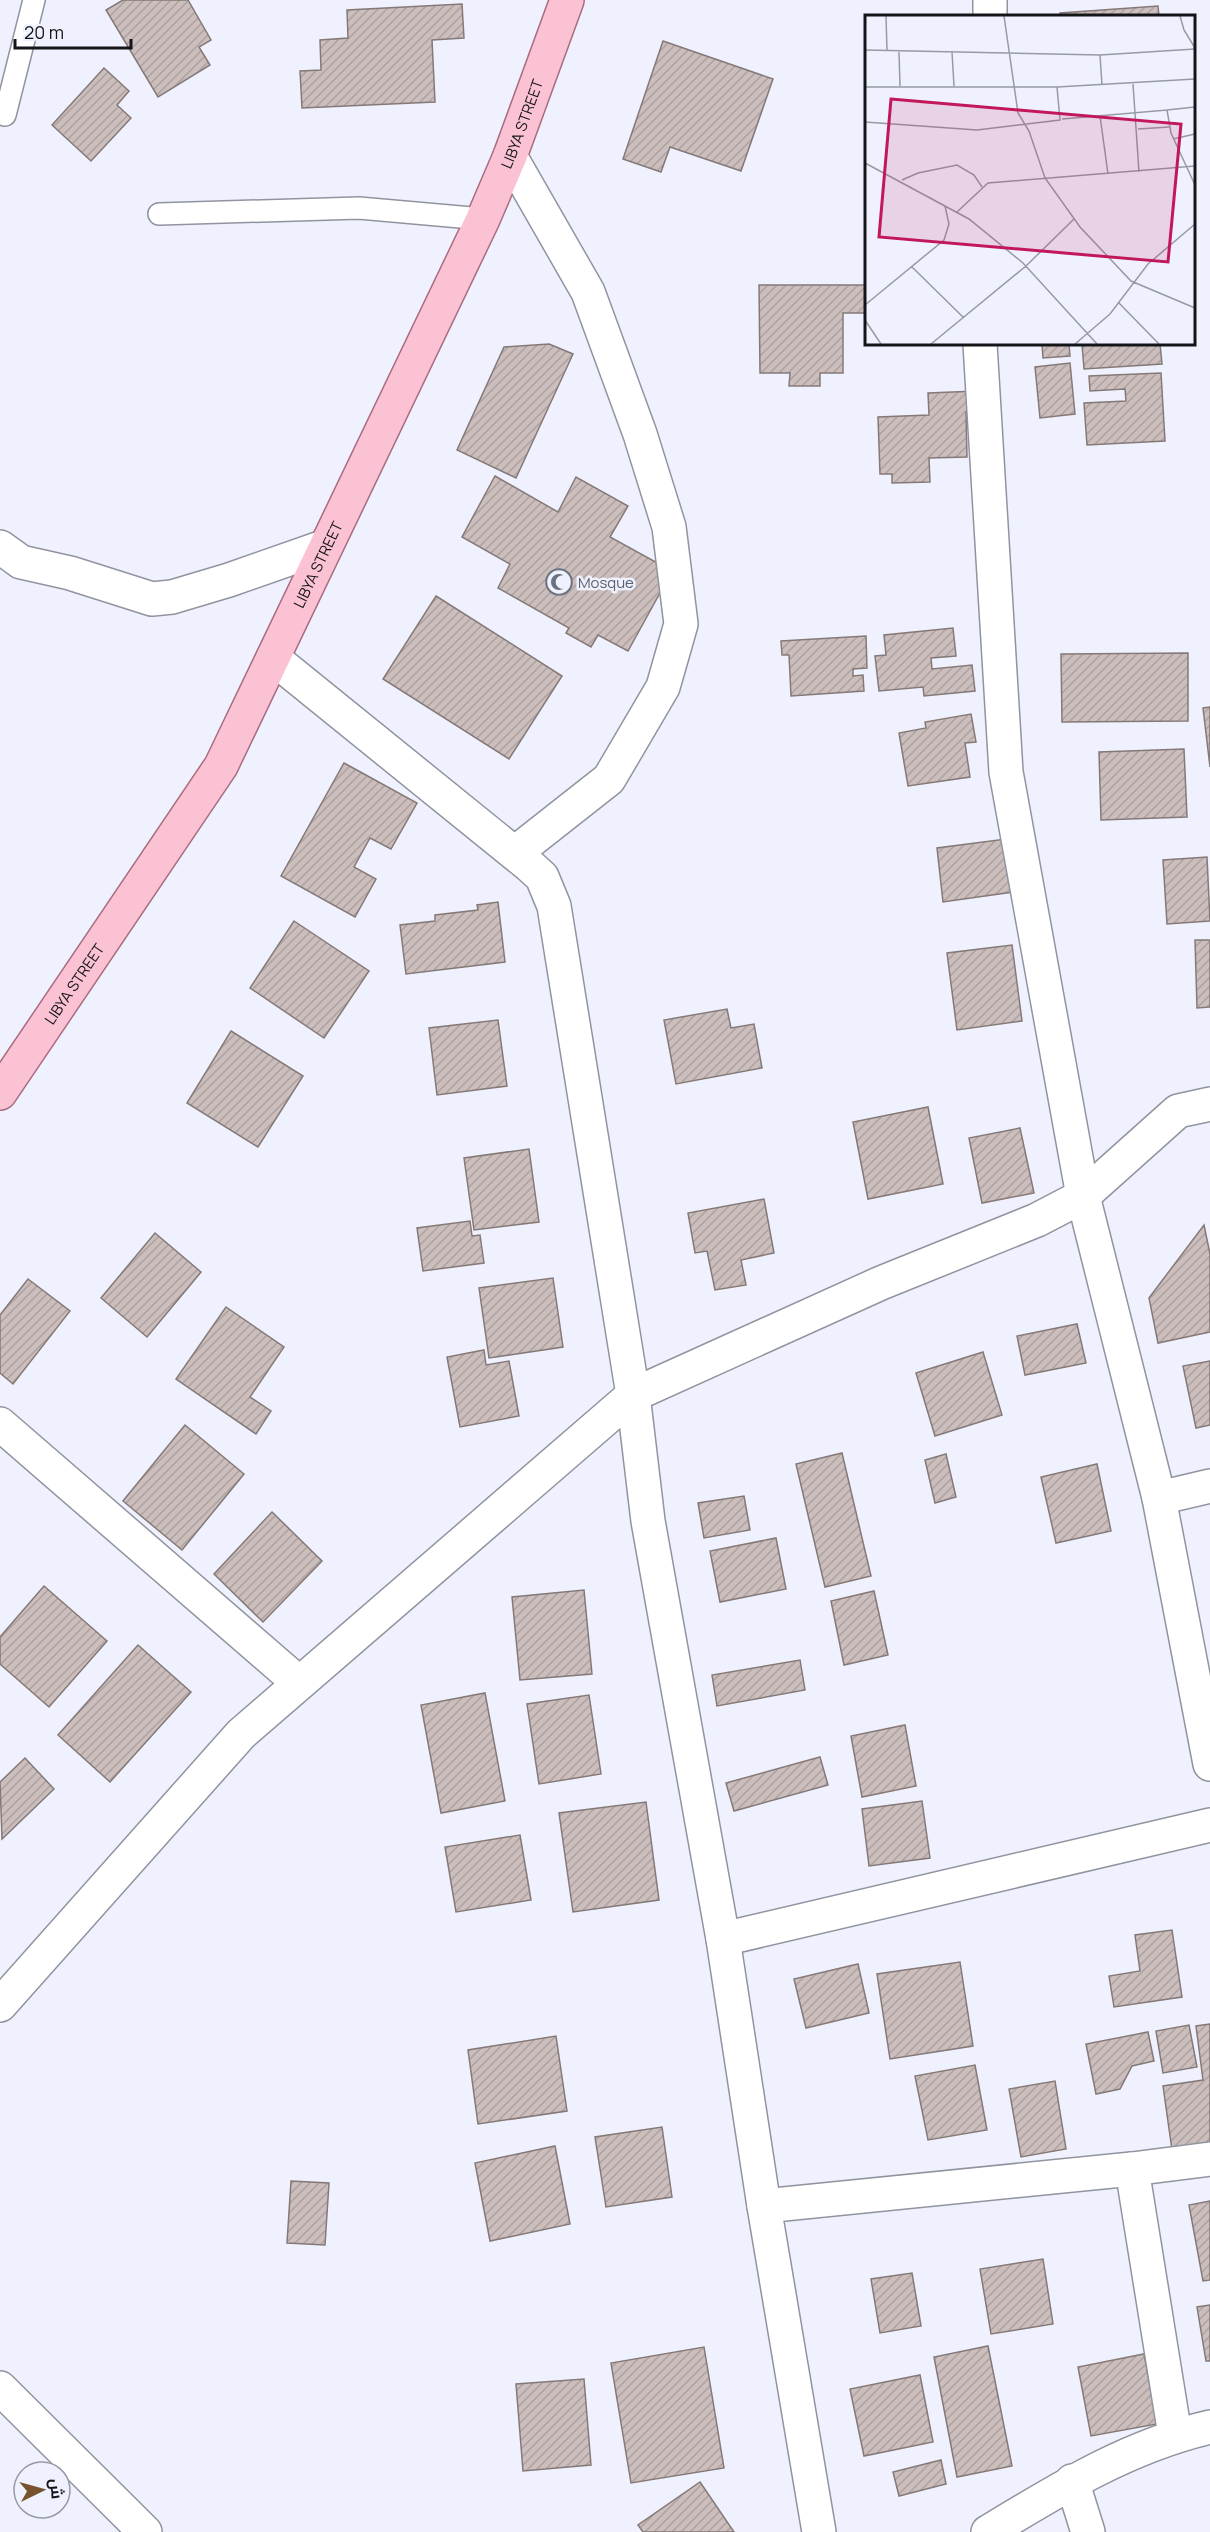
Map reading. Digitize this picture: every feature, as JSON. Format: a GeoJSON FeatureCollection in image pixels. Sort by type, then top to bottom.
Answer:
{"type":"FeatureCollection","features":[{"type":"Feature","properties":{"kind":"main road","name":"LIBYA STREET"},"geometry":{"type":"LineString","coordinates":[[0,1093],[221,766],[483,219],[510,156],[567,0]]}},
{"type":"Feature","properties":{"kind":"street"},"geometry":{"type":"LineString","coordinates":[[510,156],[588,292],[640,434],[669,527],[681,624],[663,687],[609,779],[514,853]]}},
{"type":"Feature","properties":{"kind":"street"},"geometry":{"type":"LineString","coordinates":[[980,345],[1006,772],[1083,1196],[1159,1498],[1210,1764]]}},
{"type":"Feature","properties":{"kind":"street"},"geometry":{"type":"LineString","coordinates":[[0,547],[21,562],[70,573],[152,599],[172,597],[229,580],[326,546]]}},
{"type":"Feature","properties":{"kind":"street"},"geometry":{"type":"LineString","coordinates":[[273,658],[542,877],[554,906],[633,1395],[648,1521],[723,1939],[764,2206],[819,2532]]}},
{"type":"Feature","properties":{"kind":"street"},"geometry":{"type":"LineString","coordinates":[[0,2005],[241,1734],[633,1395],[881,1283],[1037,1220],[1083,1196],[1178,1111],[1210,1104]]}},
{"type":"Feature","properties":{"kind":"street"},"geometry":{"type":"LineString","coordinates":[[0,1424],[299,1683]]}},
{"type":"Feature","properties":{"kind":"street"},"geometry":{"type":"LineString","coordinates":[[1159,1498],[1210,1486]]}},
{"type":"Feature","properties":{"kind":"street"},"geometry":{"type":"LineString","coordinates":[[723,1939],[1210,1825]]}},
{"type":"Feature","properties":{"kind":"street"},"geometry":{"type":"LineString","coordinates":[[764,2206],[1210,2159]]}},
{"type":"Feature","properties":{"kind":"street"},"geometry":{"type":"LineString","coordinates":[[1132,2169],[1175,2435]]}},
{"type":"Feature","properties":{"kind":"street"},"geometry":{"type":"LineString","coordinates":[[0,2388],[145,2532]]}},
{"type":"Feature","properties":{"kind":"street"},"geometry":{"type":"LineString","coordinates":[[988,2532],[1072,2481],[1121,2456],[1175,2435],[1210,2427]]}},
{"type":"Feature","properties":{"kind":"street"},"geometry":{"type":"LineString","coordinates":[[1072,2481],[1088,2532]]}},
{"type":"Feature","properties":{"kind":"lane"},"geometry":{"type":"LineString","coordinates":[[5,116],[34,0]]}},
{"type":"Feature","properties":{"kind":"lane"},"geometry":{"type":"LineString","coordinates":[[159,214],[359,208],[483,219]]}},
{"type":"Feature","properties":{"kind":"building"},"geometry":{"type":"Polygon","coordinates":[[[123,0],[188,0],[211,40],[199,47],[210,65],[158,97],[106,10],[123,0]]]}},
{"type":"Feature","properties":{"kind":"building"},"geometry":{"type":"Polygon","coordinates":[[[462,4],[464,38],[432,40],[435,102],[302,108],[300,71],[321,70],[320,40],[348,38],[347,10],[462,4]]]}},
{"type":"Feature","properties":{"kind":"building"},"geometry":{"type":"Polygon","coordinates":[[[1158,6],[1159,15],[1060,15],[1060,13],[1158,6]]]}},
{"type":"Feature","properties":{"kind":"building"},"geometry":{"type":"Polygon","coordinates":[[[663,41],[773,79],[741,171],[670,147],[661,172],[623,159],[663,41]]]}},
{"type":"Feature","properties":{"kind":"building"},"geometry":{"type":"Polygon","coordinates":[[[104,68],[129,91],[117,105],[131,118],[91,161],[52,125],[104,68]]]}},
{"type":"Feature","properties":{"kind":"building"},"geometry":{"type":"Polygon","coordinates":[[[759,285],[865,285],[865,313],[843,313],[843,373],[820,373],[820,386],[789,386],[790,373],[760,373],[759,285]]]}},
{"type":"Feature","properties":{"kind":"building"},"geometry":{"type":"Polygon","coordinates":[[[549,344],[573,354],[516,478],[457,450],[504,347],[549,344]]]}},
{"type":"Feature","properties":{"kind":"building"},"geometry":{"type":"Polygon","coordinates":[[[1042,345],[1069,345],[1070,356],[1043,358],[1042,345]]]}},
{"type":"Feature","properties":{"kind":"building"},"geometry":{"type":"Polygon","coordinates":[[[1082,345],[1160,345],[1162,364],[1084,369],[1082,345]]]}},
{"type":"Feature","properties":{"kind":"building"},"geometry":{"type":"Polygon","coordinates":[[[1070,363],[1075,414],[1040,418],[1035,367],[1070,363]]]}},
{"type":"Feature","properties":{"kind":"building"},"geometry":{"type":"Polygon","coordinates":[[[1161,373],[1165,441],[1087,445],[1084,403],[1126,401],[1125,389],[1090,391],[1089,376],[1161,373]]]}},
{"type":"Feature","properties":{"kind":"building"},"geometry":{"type":"Polygon","coordinates":[[[977,391],[978,412],[966,412],[967,457],[929,458],[930,482],[892,483],[892,474],[880,474],[878,417],[929,415],[928,393],[977,391]]]}},
{"type":"Feature","properties":{"kind":"building"},"geometry":{"type":"Polygon","coordinates":[[[495,476],[558,512],[576,477],[628,506],[610,537],[672,571],[628,651],[598,635],[591,647],[566,633],[569,628],[498,588],[510,564],[462,537],[495,476]]]}},
{"type":"Feature","properties":{"kind":"building"},"geometry":{"type":"Polygon","coordinates":[[[436,596],[562,676],[509,759],[383,679],[436,596]]]}},
{"type":"Feature","properties":{"kind":"building"},"geometry":{"type":"Polygon","coordinates":[[[953,628],[956,656],[931,658],[932,669],[972,665],[975,691],[924,696],[923,687],[879,691],[875,656],[886,655],[884,635],[953,628]]]}},
{"type":"Feature","properties":{"kind":"building"},"geometry":{"type":"Polygon","coordinates":[[[866,636],[867,668],[853,669],[853,676],[863,675],[864,691],[791,696],[789,655],[782,655],[781,641],[866,636]]]}},
{"type":"Feature","properties":{"kind":"building"},"geometry":{"type":"Polygon","coordinates":[[[1188,653],[1188,721],[1062,722],[1061,654],[1188,653]]]}},
{"type":"Feature","properties":{"kind":"building"},"geometry":{"type":"Polygon","coordinates":[[[1210,707],[1210,767],[1203,708],[1210,707]]]}},
{"type":"Feature","properties":{"kind":"building"},"geometry":{"type":"Polygon","coordinates":[[[971,714],[976,742],[965,743],[970,777],[908,786],[899,733],[926,728],[925,722],[971,714]]]}},
{"type":"Feature","properties":{"kind":"building"},"geometry":{"type":"Polygon","coordinates":[[[1184,749],[1187,817],[1101,820],[1099,752],[1184,749]]]}},
{"type":"Feature","properties":{"kind":"building"},"geometry":{"type":"Polygon","coordinates":[[[344,763],[417,803],[391,849],[370,838],[354,867],[376,879],[355,917],[281,876],[344,763]]]}},
{"type":"Feature","properties":{"kind":"building"},"geometry":{"type":"Polygon","coordinates":[[[1006,839],[1013,892],[943,902],[937,848],[1006,839]]]}},
{"type":"Feature","properties":{"kind":"building"},"geometry":{"type":"Polygon","coordinates":[[[1207,857],[1210,921],[1167,924],[1163,860],[1207,857]]]}},
{"type":"Feature","properties":{"kind":"building"},"geometry":{"type":"Polygon","coordinates":[[[498,902],[505,962],[406,974],[400,925],[435,921],[435,915],[478,910],[477,905],[498,902]]]}},
{"type":"Feature","properties":{"kind":"building"},"geometry":{"type":"Polygon","coordinates":[[[294,921],[369,971],[324,1038],[250,988],[294,921]]]}},
{"type":"Feature","properties":{"kind":"building"},"geometry":{"type":"Polygon","coordinates":[[[1195,940],[1210,940],[1210,1007],[1197,1008],[1195,940]]]}},
{"type":"Feature","properties":{"kind":"building"},"geometry":{"type":"Polygon","coordinates":[[[1012,945],[1022,1021],[957,1030],[947,953],[1012,945]]]}},
{"type":"Feature","properties":{"kind":"building"},"geometry":{"type":"Polygon","coordinates":[[[727,1009],[731,1028],[754,1024],[762,1068],[676,1084],[664,1020],[727,1009]]]}},
{"type":"Feature","properties":{"kind":"building"},"geometry":{"type":"Polygon","coordinates":[[[498,1020],[507,1086],[437,1095],[429,1028],[498,1020]]]}},
{"type":"Feature","properties":{"kind":"building"},"geometry":{"type":"Polygon","coordinates":[[[231,1031],[303,1076],[258,1147],[187,1103],[231,1031]]]}},
{"type":"Feature","properties":{"kind":"building"},"geometry":{"type":"Polygon","coordinates":[[[928,1107],[943,1184],[868,1199],[853,1122],[928,1107]]]}},
{"type":"Feature","properties":{"kind":"building"},"geometry":{"type":"Polygon","coordinates":[[[1020,1128],[1034,1193],[982,1203],[969,1138],[1020,1128]]]}},
{"type":"Feature","properties":{"kind":"building"},"geometry":{"type":"Polygon","coordinates":[[[529,1149],[539,1222],[474,1230],[464,1158],[529,1149]]]}},
{"type":"Feature","properties":{"kind":"building"},"geometry":{"type":"Polygon","coordinates":[[[764,1199],[774,1253],[741,1260],[746,1285],[715,1290],[707,1251],[695,1253],[688,1213],[764,1199]]]}},
{"type":"Feature","properties":{"kind":"building"},"geometry":{"type":"Polygon","coordinates":[[[470,1221],[472,1236],[480,1235],[484,1263],[423,1271],[417,1228],[470,1221]]]}},
{"type":"Feature","properties":{"kind":"building"},"geometry":{"type":"Polygon","coordinates":[[[1204,1225],[1210,1254],[1210,1332],[1158,1343],[1149,1298],[1204,1225]]]}},
{"type":"Feature","properties":{"kind":"building"},"geometry":{"type":"Polygon","coordinates":[[[155,1233],[201,1272],[147,1337],[101,1298],[155,1233]]]}},
{"type":"Feature","properties":{"kind":"building"},"geometry":{"type":"Polygon","coordinates":[[[553,1278],[563,1347],[489,1358],[479,1288],[553,1278]]]}},
{"type":"Feature","properties":{"kind":"building"},"geometry":{"type":"Polygon","coordinates":[[[28,1279],[70,1311],[13,1384],[0,1373],[0,1315],[28,1279]]]}},
{"type":"Feature","properties":{"kind":"building"},"geometry":{"type":"Polygon","coordinates":[[[226,1307],[284,1347],[250,1397],[271,1411],[256,1434],[176,1379],[226,1307]]]}},
{"type":"Feature","properties":{"kind":"building"},"geometry":{"type":"Polygon","coordinates":[[[1077,1324],[1086,1363],[1025,1375],[1017,1336],[1077,1324]]]}},
{"type":"Feature","properties":{"kind":"building"},"geometry":{"type":"Polygon","coordinates":[[[484,1350],[486,1365],[509,1361],[519,1416],[460,1427],[447,1357],[484,1350]]]}},
{"type":"Feature","properties":{"kind":"building"},"geometry":{"type":"Polygon","coordinates":[[[983,1352],[1002,1415],[935,1436],[916,1373],[983,1352]]]}},
{"type":"Feature","properties":{"kind":"building"},"geometry":{"type":"Polygon","coordinates":[[[1210,1361],[1210,1425],[1196,1428],[1183,1366],[1210,1361]]]}},
{"type":"Feature","properties":{"kind":"building"},"geometry":{"type":"Polygon","coordinates":[[[185,1425],[244,1474],[182,1550],[123,1501],[185,1425]]]}},
{"type":"Feature","properties":{"kind":"building"},"geometry":{"type":"Polygon","coordinates":[[[842,1453],[871,1576],[825,1587],[796,1464],[842,1453]]]}},
{"type":"Feature","properties":{"kind":"building"},"geometry":{"type":"Polygon","coordinates":[[[946,1454],[956,1497],[935,1503],[925,1460],[946,1454]]]}},
{"type":"Feature","properties":{"kind":"building"},"geometry":{"type":"Polygon","coordinates":[[[1097,1464],[1111,1531],[1056,1543],[1041,1477],[1097,1464]]]}},
{"type":"Feature","properties":{"kind":"building"},"geometry":{"type":"Polygon","coordinates":[[[744,1496],[750,1530],[704,1538],[698,1503],[744,1496]]]}},
{"type":"Feature","properties":{"kind":"building"},"geometry":{"type":"Polygon","coordinates":[[[272,1512],[322,1561],[263,1622],[214,1574],[272,1512]]]}},
{"type":"Feature","properties":{"kind":"building"},"geometry":{"type":"Polygon","coordinates":[[[776,1538],[786,1589],[720,1602],[710,1551],[776,1538]]]}},
{"type":"Feature","properties":{"kind":"building"},"geometry":{"type":"Polygon","coordinates":[[[44,1586],[107,1641],[49,1707],[0,1664],[0,1637],[44,1586]]]}},
{"type":"Feature","properties":{"kind":"building"},"geometry":{"type":"Polygon","coordinates":[[[584,1590],[592,1674],[520,1680],[512,1597],[584,1590]]]}},
{"type":"Feature","properties":{"kind":"building"},"geometry":{"type":"Polygon","coordinates":[[[874,1591],[888,1655],[844,1665],[831,1601],[874,1591]]]}},
{"type":"Feature","properties":{"kind":"building"},"geometry":{"type":"Polygon","coordinates":[[[138,1645],[191,1692],[110,1782],[58,1735],[138,1645]]]}},
{"type":"Feature","properties":{"kind":"building"},"geometry":{"type":"Polygon","coordinates":[[[800,1660],[805,1690],[717,1706],[712,1675],[800,1660]]]}},
{"type":"Feature","properties":{"kind":"building"},"geometry":{"type":"Polygon","coordinates":[[[485,1693],[505,1801],[441,1813],[421,1705],[485,1693]]]}},
{"type":"Feature","properties":{"kind":"building"},"geometry":{"type":"Polygon","coordinates":[[[589,1695],[601,1774],[539,1784],[527,1704],[589,1695]]]}},
{"type":"Feature","properties":{"kind":"building"},"geometry":{"type":"Polygon","coordinates":[[[905,1725],[916,1786],[862,1797],[851,1736],[905,1725]]]}},
{"type":"Feature","properties":{"kind":"building"},"geometry":{"type":"Polygon","coordinates":[[[820,1757],[828,1785],[734,1811],[726,1783],[820,1757]]]}},
{"type":"Feature","properties":{"kind":"building"},"geometry":{"type":"Polygon","coordinates":[[[25,1758],[54,1789],[2,1839],[0,1782],[25,1758]]]}},
{"type":"Feature","properties":{"kind":"building"},"geometry":{"type":"Polygon","coordinates":[[[922,1801],[930,1858],[869,1866],[862,1809],[922,1801]]]}},
{"type":"Feature","properties":{"kind":"building"},"geometry":{"type":"Polygon","coordinates":[[[646,1802],[659,1900],[573,1912],[559,1813],[646,1802]]]}},
{"type":"Feature","properties":{"kind":"building"},"geometry":{"type":"Polygon","coordinates":[[[520,1835],[531,1900],[456,1912],[445,1847],[520,1835]]]}},
{"type":"Feature","properties":{"kind":"building"},"geometry":{"type":"Polygon","coordinates":[[[1172,1930],[1182,1997],[1114,2007],[1109,1976],[1140,1971],[1135,1935],[1172,1930]]]}},
{"type":"Feature","properties":{"kind":"building"},"geometry":{"type":"Polygon","coordinates":[[[960,1962],[973,2046],[890,2059],[877,1974],[960,1962]]]}},
{"type":"Feature","properties":{"kind":"building"},"geometry":{"type":"Polygon","coordinates":[[[858,1964],[869,2013],[806,2028],[794,1979],[858,1964]]]}},
{"type":"Feature","properties":{"kind":"building"},"geometry":{"type":"Polygon","coordinates":[[[1210,2024],[1210,2144],[1172,2150],[1163,2086],[1203,2080],[1196,2026],[1210,2024]]]}},
{"type":"Feature","properties":{"kind":"building"},"geometry":{"type":"Polygon","coordinates":[[[1189,2025],[1197,2067],[1163,2073],[1156,2031],[1189,2025]]]}},
{"type":"Feature","properties":{"kind":"building"},"geometry":{"type":"Polygon","coordinates":[[[1148,2032],[1154,2061],[1132,2066],[1120,2089],[1096,2094],[1086,2044],[1148,2032]]]}},
{"type":"Feature","properties":{"kind":"building"},"geometry":{"type":"Polygon","coordinates":[[[556,2036],[567,2111],[478,2124],[468,2050],[556,2036]]]}},
{"type":"Feature","properties":{"kind":"building"},"geometry":{"type":"Polygon","coordinates":[[[975,2065],[987,2130],[928,2140],[915,2076],[975,2065]]]}},
{"type":"Feature","properties":{"kind":"building"},"geometry":{"type":"Polygon","coordinates":[[[1055,2081],[1066,2149],[1021,2157],[1009,2089],[1055,2081]]]}},
{"type":"Feature","properties":{"kind":"building"},"geometry":{"type":"Polygon","coordinates":[[[662,2127],[672,2197],[606,2207],[595,2137],[662,2127]]]}},
{"type":"Feature","properties":{"kind":"building"},"geometry":{"type":"Polygon","coordinates":[[[555,2146],[570,2224],[490,2241],[475,2163],[555,2146]]]}},
{"type":"Feature","properties":{"kind":"building"},"geometry":{"type":"Polygon","coordinates":[[[291,2181],[329,2183],[325,2245],[287,2243],[291,2181]]]}},
{"type":"Feature","properties":{"kind":"building"},"geometry":{"type":"Polygon","coordinates":[[[1210,2201],[1210,2280],[1203,2281],[1189,2205],[1210,2201]]]}},
{"type":"Feature","properties":{"kind":"building"},"geometry":{"type":"Polygon","coordinates":[[[1043,2259],[1053,2324],[991,2334],[980,2269],[1043,2259]]]}},
{"type":"Feature","properties":{"kind":"building"},"geometry":{"type":"Polygon","coordinates":[[[912,2273],[921,2326],[880,2333],[871,2279],[912,2273]]]}},
{"type":"Feature","properties":{"kind":"building"},"geometry":{"type":"Polygon","coordinates":[[[1210,2305],[1210,2361],[1206,2361],[1197,2307],[1210,2305]]]}},
{"type":"Feature","properties":{"kind":"building"},"geometry":{"type":"Polygon","coordinates":[[[988,2346],[1012,2466],[957,2477],[934,2357],[988,2346]]]}},
{"type":"Feature","properties":{"kind":"building"},"geometry":{"type":"Polygon","coordinates":[[[704,2347],[724,2468],[631,2483],[611,2363],[704,2347]]]}},
{"type":"Feature","properties":{"kind":"building"},"geometry":{"type":"Polygon","coordinates":[[[1144,2354],[1157,2424],[1091,2436],[1078,2367],[1144,2354]]]}},
{"type":"Feature","properties":{"kind":"building"},"geometry":{"type":"Polygon","coordinates":[[[920,2375],[933,2442],[864,2456],[850,2389],[920,2375]]]}},
{"type":"Feature","properties":{"kind":"building"},"geometry":{"type":"Polygon","coordinates":[[[584,2379],[591,2465],[523,2471],[516,2384],[584,2379]]]}},
{"type":"Feature","properties":{"kind":"building"},"geometry":{"type":"Polygon","coordinates":[[[941,2460],[946,2484],[899,2496],[893,2472],[941,2460]]]}},
{"type":"Feature","properties":{"kind":"building"},"geometry":{"type":"Polygon","coordinates":[[[700,2482],[734,2532],[643,2532],[638,2525],[700,2482]]]}},
{"type":"Feature","properties":{"kind":"place","name":"Mosque"},"geometry":{"type":"Point","coordinates":[559,582]}}]}
